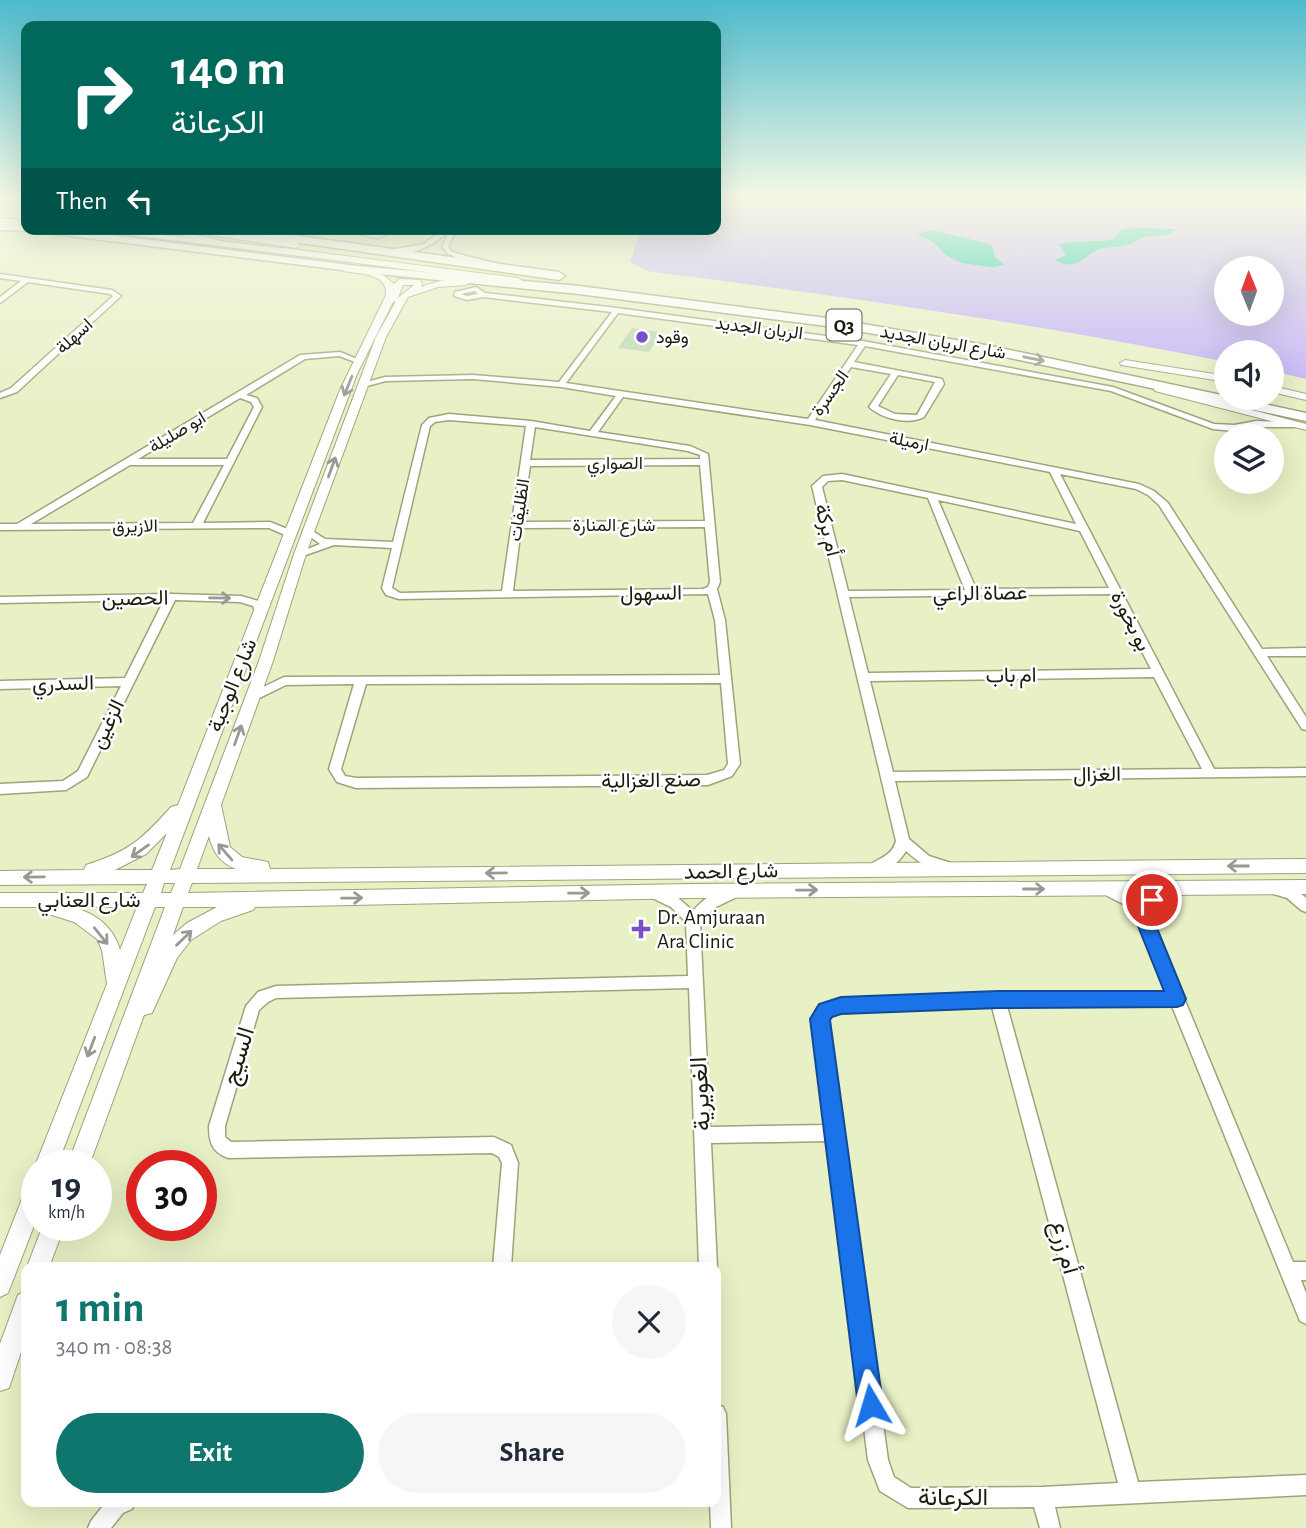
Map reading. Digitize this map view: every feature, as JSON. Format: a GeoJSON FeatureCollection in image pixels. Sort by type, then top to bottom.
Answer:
{"type":"FeatureCollection","features":[{"type":"Feature","properties":{"kind":"highway"},"geometry":{"type":"LineString","coordinates":[[362,268],[579,289]]}},
{"type":"Feature","properties":{"kind":"highway"},"geometry":{"type":"LineString","coordinates":[[509,268],[564,277]]}},
{"type":"Feature","properties":{"kind":"highway","name":"شارع الريان الجديد"},"geometry":{"type":"LineString","coordinates":[[564,277],[842,313],[1214,384]]}},
{"type":"Feature","properties":{"kind":"highway","name":"شارع الريان الجديد"},"geometry":{"type":"LineString","coordinates":[[579,289],[1111,364],[1302,423]]}},
{"type":"Feature","properties":{"kind":"highway"},"geometry":{"type":"LineString","coordinates":[[1284,400],[1306,406]]}},
{"type":"Feature","properties":{"kind":"street"},"geometry":{"type":"LineString","coordinates":[[337,268],[383,278],[391,289],[393,305]]}},
{"type":"Feature","properties":{"kind":"street","name":"شارع الريان الجديد"},"geometry":{"type":"LineString","coordinates":[[419,268],[579,289]]}},
{"type":"Feature","properties":{"kind":"street","name":"شارع الريان الجديد"},"geometry":{"type":"LineString","coordinates":[[486,268],[564,277]]}},
{"type":"Feature","properties":{"kind":"street","name":"اسهلة"},"geometry":{"type":"LineString","coordinates":[[0,276],[112,292],[117,296],[14,390],[0,396]]}},
{"type":"Feature","properties":{"kind":"street"},"geometry":{"type":"LineString","coordinates":[[0,301],[26,280]]}},
{"type":"Feature","properties":{"kind":"street","name":"شارع الوجبة"},"geometry":{"type":"LineString","coordinates":[[52,1150],[115,983],[215,799],[362,386],[366,344],[393,305],[417,291],[437,284],[502,283]]}},
{"type":"Feature","properties":{"kind":"street","name":"الريان الجديد"},"geometry":{"type":"LineString","coordinates":[[483,295],[863,343],[1113,389],[1204,424],[1214,425]]}},
{"type":"Feature","properties":{"kind":"street","name":"شارع الوجبة"},"geometry":{"type":"LineString","coordinates":[[82,1150],[124,1038],[166,888],[186,801],[289,538],[364,364],[381,337],[393,305]]}},
{"type":"Feature","properties":{"kind":"street"},"geometry":{"type":"LineString","coordinates":[[561,385],[618,310]]}},
{"type":"Feature","properties":{"kind":"street","name":"الجسرة"},"geometry":{"type":"LineString","coordinates":[[810,422],[863,343]]}},
{"type":"Feature","properties":{"kind":"street","name":"ابو صليلة"},"geometry":{"type":"LineString","coordinates":[[19,527],[303,357],[340,354],[366,344]]}},
{"type":"Feature","properties":{"kind":"street","name":"ابو صليلة"},"geometry":{"type":"LineString","coordinates":[[340,354],[364,364]]}},
{"type":"Feature","properties":{"kind":"street"},"geometry":{"type":"LineString","coordinates":[[364,364],[385,379]]}},
{"type":"Feature","properties":{"kind":"street","name":"الجسرة"},"geometry":{"type":"LineString","coordinates":[[850,364],[896,372],[939,381],[940,384],[920,417],[912,419],[881,413],[873,407],[896,372]]}},
{"type":"Feature","properties":{"kind":"street","name":"شارع الريان الجديد"},"geometry":{"type":"LineString","coordinates":[[1111,364],[1214,377]]}},
{"type":"Feature","properties":{"kind":"street","name":"شارع الريان الجديد"},"geometry":{"type":"LineString","coordinates":[[1111,364],[1214,402]]}},
{"type":"Feature","properties":{"kind":"street","name":"ارميلة"},"geometry":{"type":"LineString","coordinates":[[362,386],[385,379],[481,377],[561,385],[810,422],[1139,487],[1152,493],[1163,503],[1306,724]]}},
{"type":"Feature","properties":{"kind":"street"},"geometry":{"type":"LineString","coordinates":[[1284,392],[1306,397]]}},
{"type":"Feature","properties":{"kind":"street"},"geometry":{"type":"LineString","coordinates":[[593,433],[621,394]]}},
{"type":"Feature","properties":{"kind":"street"},"geometry":{"type":"LineString","coordinates":[[197,525],[258,407],[254,400],[239,395]]}},
{"type":"Feature","properties":{"kind":"street"},"geometry":{"type":"LineString","coordinates":[[1233,410],[1243,419],[1238,424]]}},
{"type":"Feature","properties":{"kind":"street","name":"شارع الريان الجديد"},"geometry":{"type":"LineString","coordinates":[[1240,410],[1302,423]]}},
{"type":"Feature","properties":{"kind":"street","name":"السهول"},"geometry":{"type":"LineString","coordinates":[[460,416],[531,424],[697,450],[704,454],[715,582],[712,589],[704,592],[507,595],[399,596],[390,593],[387,588],[426,425],[440,418],[460,416]]}},
{"type":"Feature","properties":{"kind":"street","name":"الريان الجديد"},"geometry":{"type":"LineString","coordinates":[[1256,424],[1302,423]]}},
{"type":"Feature","properties":{"kind":"street","name":"الظليفات"},"geometry":{"type":"LineString","coordinates":[[507,595],[531,424]]}},
{"type":"Feature","properties":{"kind":"street"},"geometry":{"type":"LineString","coordinates":[[127,462],[231,462]]}},
{"type":"Feature","properties":{"kind":"street","name":"الصواري"},"geometry":{"type":"LineString","coordinates":[[525,463],[705,462]]}},
{"type":"Feature","properties":{"kind":"street","name":"بو بخورة"},"geometry":{"type":"LineString","coordinates":[[1053,470],[1210,773]]}},
{"type":"Feature","properties":{"kind":"street","name":"أم بركة"},"geometry":{"type":"LineString","coordinates":[[903,841],[817,486],[826,478],[842,477],[1084,529]]}},
{"type":"Feature","properties":{"kind":"street"},"geometry":{"type":"LineString","coordinates":[[932,497],[972,593]]}},
{"type":"Feature","properties":{"kind":"street","name":"الازيرق"},"geometry":{"type":"LineString","coordinates":[[0,527],[270,525],[302,510]]}},
{"type":"Feature","properties":{"kind":"street","name":"شارع المنارة"},"geometry":{"type":"LineString","coordinates":[[517,525],[710,524]]}},
{"type":"Feature","properties":{"kind":"street"},"geometry":{"type":"LineString","coordinates":[[270,525],[287,532],[289,538]]}},
{"type":"Feature","properties":{"kind":"street"},"geometry":{"type":"LineString","coordinates":[[309,531],[316,540],[330,543],[397,545]]}},
{"type":"Feature","properties":{"kind":"street"},"geometry":{"type":"LineString","coordinates":[[300,554],[330,543]]}},
{"type":"Feature","properties":{"kind":"street"},"geometry":{"type":"LineString","coordinates":[[266,661],[268,670],[284,681],[726,679],[720,620],[712,589]]}},
{"type":"Feature","properties":{"kind":"street","name":"عصاة الراعي"},"geometry":{"type":"LineString","coordinates":[[844,594],[1116,592]]}},
{"type":"Feature","properties":{"kind":"street","name":"الحصين"},"geometry":{"type":"LineString","coordinates":[[0,600],[171,597],[241,599],[257,604],[261,614]]}},
{"type":"Feature","properties":{"kind":"street","name":"الزغين"},"geometry":{"type":"LineString","coordinates":[[0,789],[66,785],[83,774],[171,597]]}},
{"type":"Feature","properties":{"kind":"street"},"geometry":{"type":"LineString","coordinates":[[1259,653],[1306,652]]}},
{"type":"Feature","properties":{"kind":"street"},"geometry":{"type":"LineString","coordinates":[[77,1150],[159,922],[166,888],[242,680],[238,668]]}},
{"type":"Feature","properties":{"kind":"street","name":"ام باب"},"geometry":{"type":"LineString","coordinates":[[864,677],[1158,673]]}},
{"type":"Feature","properties":{"kind":"street","name":"صنع الغزالية"},"geometry":{"type":"LineString","coordinates":[[361,681],[335,769],[341,779],[356,783],[708,780],[728,773],[734,764],[726,679]]}},
{"type":"Feature","properties":{"kind":"street"},"geometry":{"type":"LineString","coordinates":[[253,697],[284,681]]}},
{"type":"Feature","properties":{"kind":"street","name":"السدري"},"geometry":{"type":"LineString","coordinates":[[0,685],[127,682]]}},
{"type":"Feature","properties":{"kind":"street","name":"الغزال"},"geometry":{"type":"LineString","coordinates":[[888,777],[1306,772]]}},
{"type":"Feature","properties":{"kind":"street"},"geometry":{"type":"LineString","coordinates":[[215,799],[216,841],[228,859],[251,867],[313,870],[336,875]]}},
{"type":"Feature","properties":{"kind":"street"},"geometry":{"type":"LineString","coordinates":[[68,877],[121,863],[137,853],[150,844],[186,801]]}},
{"type":"Feature","properties":{"kind":"street"},"geometry":{"type":"LineString","coordinates":[[903,841],[924,860],[950,868]]}},
{"type":"Feature","properties":{"kind":"street"},"geometry":{"type":"LineString","coordinates":[[872,869],[894,860],[901,851],[903,841]]}},
{"type":"Feature","properties":{"kind":"street","name":"شارع الحمد"},"geometry":{"type":"LineString","coordinates":[[166,888],[336,875],[1306,866]]}},
{"type":"Feature","properties":{"kind":"street"},"geometry":{"type":"LineString","coordinates":[[0,893],[425,882],[460,874]]}},
{"type":"Feature","properties":{"kind":"street","name":"شارع العنابي"},"geometry":{"type":"LineString","coordinates":[[0,878],[68,877],[166,888]]}},
{"type":"Feature","properties":{"kind":"street"},"geometry":{"type":"LineString","coordinates":[[1268,887],[1292,894],[1306,906]]}},
{"type":"Feature","properties":{"kind":"street","name":"شارع الحمد"},"geometry":{"type":"LineString","coordinates":[[166,888],[284,900],[651,892],[1306,887]]}},
{"type":"Feature","properties":{"kind":"street","name":"شارع العنابي"},"geometry":{"type":"LineString","coordinates":[[9,900],[166,888]]}},
{"type":"Feature","properties":{"kind":"street"},"geometry":{"type":"LineString","coordinates":[[1105,889],[1131,901],[1143,916],[1297,1271],[1306,1315]]}},
{"type":"Feature","properties":{"kind":"street"},"geometry":{"type":"LineString","coordinates":[[1143,916],[1152,900],[1166,889]]}},
{"type":"Feature","properties":{"kind":"street"},"geometry":{"type":"LineString","coordinates":[[651,892],[668,897],[684,908],[693,921],[700,910],[712,900],[738,891]]}},
{"type":"Feature","properties":{"kind":"street"},"geometry":{"type":"LineString","coordinates":[[9,900],[66,911],[90,922],[108,941],[115,983]]}},
{"type":"Feature","properties":{"kind":"street"},"geometry":{"type":"LineString","coordinates":[[124,1038],[148,1003],[172,950],[197,925],[222,912],[284,900]]}},
{"type":"Feature","properties":{"kind":"street","name":"الغويرية"},"geometry":{"type":"LineString","coordinates":[[693,921],[708,1262]]}},
{"type":"Feature","properties":{"kind":"street","name":"السيج"},"geometry":{"type":"LineString","coordinates":[[502,1262],[510,1163],[505,1151],[494,1145],[228,1150],[217,1141],[218,1126],[253,1006],[263,997],[276,992],[695,982]]}},
{"type":"Feature","properties":{"kind":"street","name":"الكرعانة"},"geometry":{"type":"LineString","coordinates":[[1177,999],[998,1000],[841,1006],[825,1010],[820,1019],[878,1460],[887,1484],[908,1498],[1042,1497],[1306,1485]]}},
{"type":"Feature","properties":{"kind":"street","name":"أم زرع"},"geometry":{"type":"LineString","coordinates":[[998,1000],[1131,1493]]}},
{"type":"Feature","properties":{"kind":"street"},"geometry":{"type":"LineString","coordinates":[[702,1135],[835,1133]]}},
{"type":"Feature","properties":{"kind":"street"},"geometry":{"type":"LineString","coordinates":[[0,1285],[21,1231]]}},
{"type":"Feature","properties":{"kind":"street"},"geometry":{"type":"LineString","coordinates":[[42,1262],[49,1241]]}},
{"type":"Feature","properties":{"kind":"street"},"geometry":{"type":"LineString","coordinates":[[0,1379],[20,1333]]}},
{"type":"Feature","properties":{"kind":"street"},"geometry":{"type":"LineString","coordinates":[[1042,1497],[1050,1528]]}},
{"type":"Feature","properties":{"kind":"street"},"geometry":{"type":"LineString","coordinates":[[98,1528],[115,1507]]}},
{"type":"Feature","properties":{"kind":"street"},"geometry":{"type":"LineString","coordinates":[[720,1507],[721,1528]]}},
{"type":"Feature","properties":{"kind":"shaded area"},"geometry":{"type":"Polygon","coordinates":[[[642,268],[1214,268],[1214,326],[1284,326],[1284,268],[1306,268],[1306,379],[1284,374],[1284,340],[1214,340],[1214,360],[937,311],[642,268]]]}},
{"type":"Feature","properties":{"kind":"building","name":"وقود"},"geometry":{"type":"Polygon","coordinates":[[[632,328],[662,332],[649,352],[618,348],[632,328]]]}},
{"type":"Feature","properties":{"kind":"place","name":"وقود"},"geometry":{"type":"Point","coordinates":[642,337]}},
{"type":"Feature","properties":{"kind":"place","name":"Dr. Amjuraan Ara Clinic"},"geometry":{"type":"Point","coordinates":[641,929]}},
{"type":"Feature","properties":{"kind":"route"},"geometry":{"type":"LineString","coordinates":[[871,1405],[820,1019],[825,1010],[841,1006],[998,1000],[1177,999],[1143,916],[1145,908],[1152,900]]}}]}
